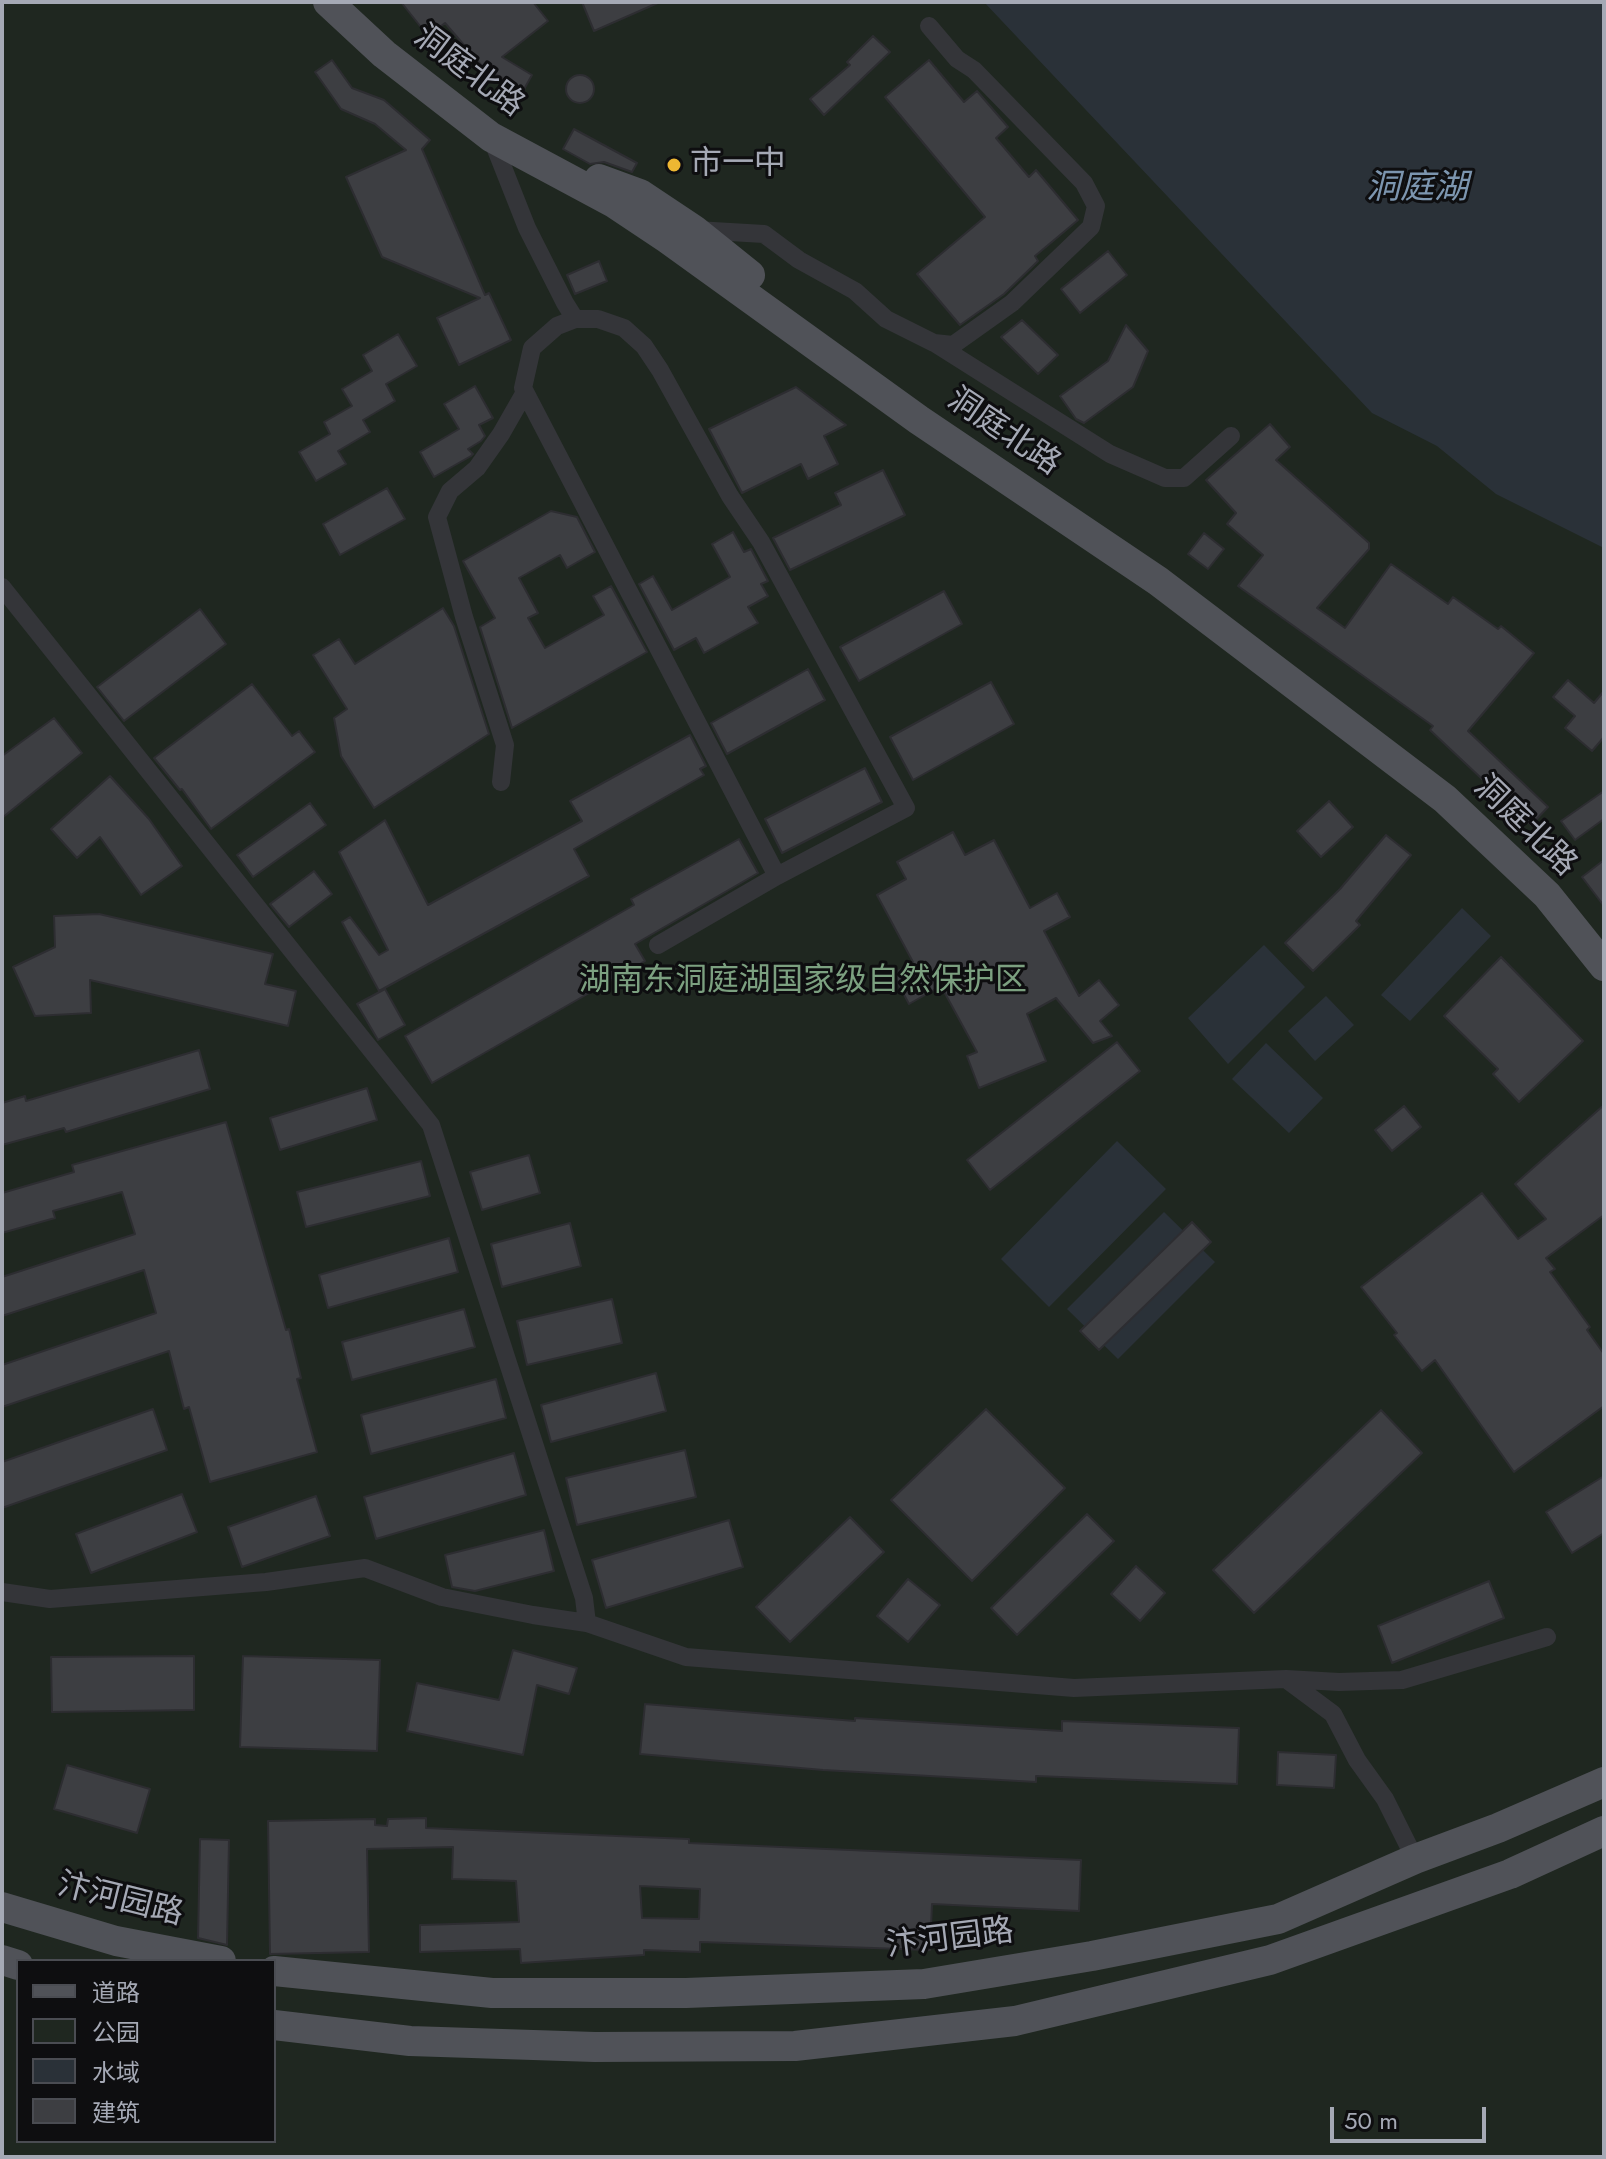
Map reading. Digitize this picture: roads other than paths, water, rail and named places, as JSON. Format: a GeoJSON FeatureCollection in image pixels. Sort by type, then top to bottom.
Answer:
{"type":"FeatureCollection","features":[{"type":"Feature","properties":{"kind":"main road","name":"洞庭北路"},"geometry":{"type":"LineString","coordinates":[[328,2],[384,54],[491,137],[614,203],[919,420],[1158,581],[1445,799],[1547,895],[1604,966]]}},
{"type":"Feature","properties":{"kind":"main road","name":"洞庭北路"},"geometry":{"type":"LineString","coordinates":[[343,2],[409,63],[473,112],[602,181],[640,194],[694,230],[901,394],[1187,588],[1465,802],[1544,875],[1604,946]]}},
{"type":"Feature","properties":{"kind":"main road","name":"汴河园路"},"geometry":{"type":"LineString","coordinates":[[276,1971],[492,1993],[686,1993],[924,1984],[1092,1956],[1278,1919],[1604,1782]]}},
{"type":"Feature","properties":{"kind":"main road"},"geometry":{"type":"LineString","coordinates":[[276,2025],[410,2041],[595,2047],[795,2046],[1015,2021],[1270,1960],[1510,1874],[1604,1831]]}},
{"type":"Feature","properties":{"kind":"main road","name":"汴河园路"},"geometry":{"type":"LineString","coordinates":[[2,1907],[116,1941],[210,1959]]}},
{"type":"Feature","properties":{"kind":"street"},"geometry":{"type":"LineString","coordinates":[[929,26],[957,59],[974,70],[1084,183],[1096,206],[1091,227],[1012,303],[953,345],[934,343]]}},
{"type":"Feature","properties":{"kind":"street"},"geometry":{"type":"LineString","coordinates":[[491,137],[527,228],[575,319]]}},
{"type":"Feature","properties":{"kind":"street"},"geometry":{"type":"LineString","coordinates":[[694,230],[764,234],[799,260],[855,291],[886,319],[934,343],[1110,454],[1165,478],[1184,478],[1231,436]]}},
{"type":"Feature","properties":{"kind":"street"},"geometry":{"type":"LineString","coordinates":[[658,945],[777,876],[906,808],[761,542],[730,496],[644,346],[624,328],[598,319],[575,319],[557,326],[532,348],[523,388],[777,876]]}},
{"type":"Feature","properties":{"kind":"street"},"geometry":{"type":"LineString","coordinates":[[501,782],[505,745],[464,617],[437,517],[450,491],[477,468],[493,446],[525,392]]}},
{"type":"Feature","properties":{"kind":"street"},"geometry":{"type":"LineString","coordinates":[[2,587],[431,1125],[584,1598],[587,1623]]}},
{"type":"Feature","properties":{"kind":"street"},"geometry":{"type":"LineString","coordinates":[[2,1592],[50,1599],[266,1582],[365,1568],[442,1597],[587,1623],[686,1657],[1074,1688],[1286,1679],[1339,1682],[1402,1680],[1547,1637]]}},
{"type":"Feature","properties":{"kind":"street"},"geometry":{"type":"LineString","coordinates":[[1286,1679],[1333,1714],[1357,1760],[1385,1799],[1415,1859]]}},
{"type":"Feature","properties":{"kind":"water","name":"洞庭湖"},"geometry":{"type":"Polygon","coordinates":[[[984,2],[1604,2],[1604,548],[1496,494],[1437,446],[1372,413],[984,2]]]}},
{"type":"Feature","properties":{"kind":"water"},"geometry":{"type":"Polygon","coordinates":[[[1462,908],[1491,936],[1410,1021],[1381,995],[1462,908]]]}},
{"type":"Feature","properties":{"kind":"water"},"geometry":{"type":"Polygon","coordinates":[[[1264,945],[1305,987],[1228,1064],[1188,1018],[1264,945]]]}},
{"type":"Feature","properties":{"kind":"water"},"geometry":{"type":"Polygon","coordinates":[[[1326,996],[1354,1025],[1315,1061],[1288,1031],[1326,996]]]}},
{"type":"Feature","properties":{"kind":"water"},"geometry":{"type":"Polygon","coordinates":[[[1266,1043],[1323,1098],[1289,1133],[1232,1079],[1266,1043]]]}},
{"type":"Feature","properties":{"kind":"water"},"geometry":{"type":"Polygon","coordinates":[[[1117,1141],[1166,1189],[1049,1307],[1001,1259],[1117,1141]]]}},
{"type":"Feature","properties":{"kind":"water"},"geometry":{"type":"Polygon","coordinates":[[[1164,1212],[1215,1262],[1118,1359],[1067,1309],[1164,1212]]]}},
{"type":"Feature","properties":{"kind":"place","name":"市一中"},"geometry":{"type":"Point","coordinates":[674,165]}},
{"type":"Feature","properties":{"kind":"park label","name":"湖南东洞庭湖国家级自然保护区"},"geometry":{"type":"Point","coordinates":[803,982]}}]}
